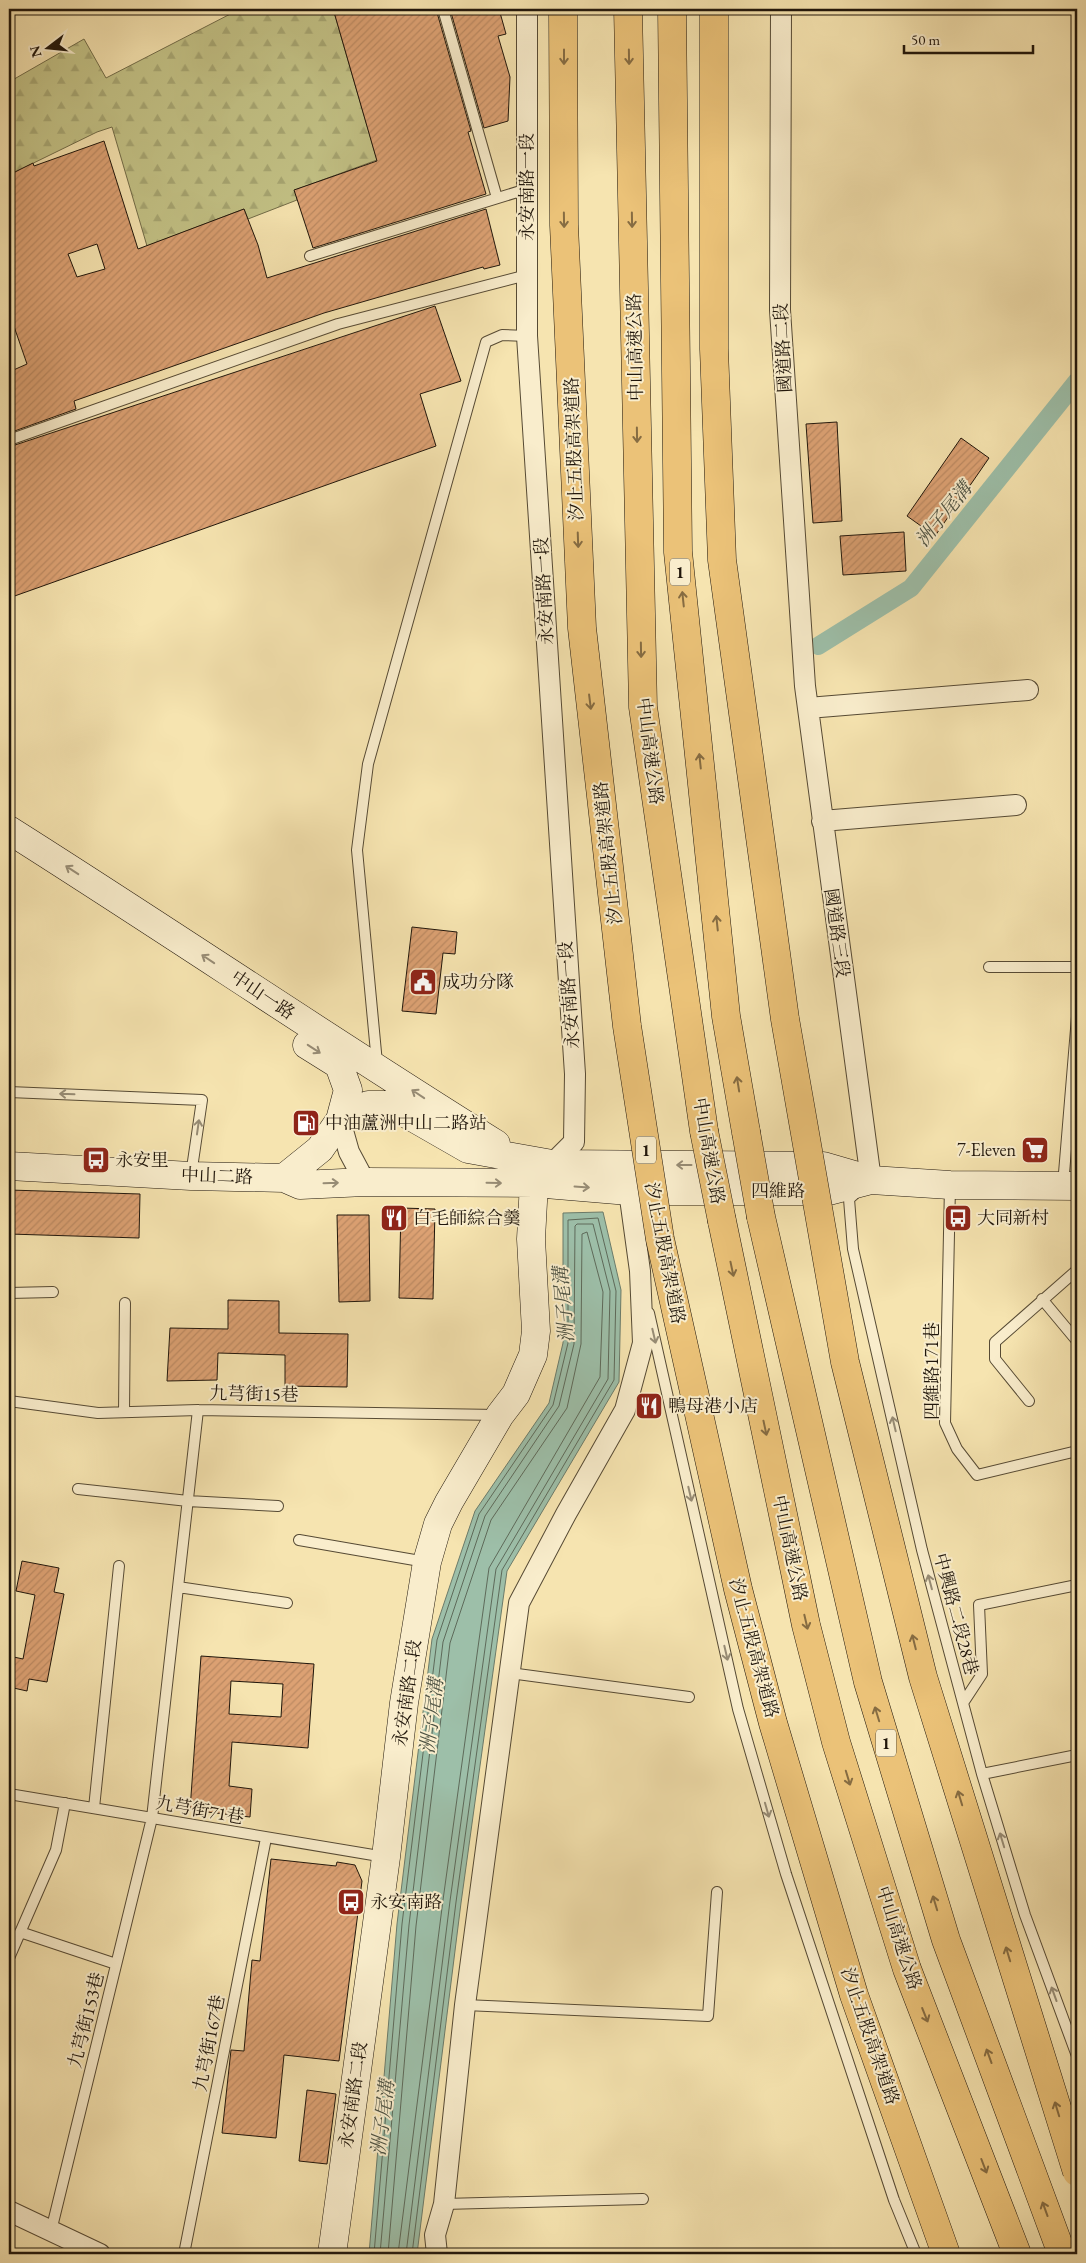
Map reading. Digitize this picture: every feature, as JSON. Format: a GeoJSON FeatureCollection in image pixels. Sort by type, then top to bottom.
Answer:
{"type":"FeatureCollection","features":[{"type":"Feature","properties":{"kind":"highway","name":"汐止五股高架道路"},"geometry":{"type":"LineString","coordinates":[[563,9],[564,225],[582,628],[627,1026],[660,1239],[738,1589],[773,1723],[854,1995],[946,2254]]}},
{"type":"Feature","properties":{"kind":"highway","name":"中山高速公路"},"geometry":{"type":"LineString","coordinates":[[628,9],[642,707],[704,1131],[806,1625],[836,1742],[907,1970],[1017,2254]]}},
{"type":"Feature","properties":{"kind":"highway","name":"1"},"geometry":{"type":"LineString","coordinates":[[672,9],[678,552],[726,1016],[746,1132],[761,1217],[868,1682],[946,1940],[1062,2254]]}},
{"type":"Feature","properties":{"kind":"highway"},"geometry":{"type":"LineString","coordinates":[[714,9],[714,349],[722,560],[787,1028],[845,1362],[923,1677],[1077,2172]]}},
{"type":"Feature","properties":{"kind":"main road","name":"中山一路"},"geometry":{"type":"LineString","coordinates":[[9,830],[518,1158]]}},
{"type":"Feature","properties":{"kind":"main road","name":"中山一路"},"geometry":{"type":"LineString","coordinates":[[9,852],[339,1065],[348,1090],[340,1120],[320,1150],[284,1178]]}},
{"type":"Feature","properties":{"kind":"main road","name":"中山一路"},"geometry":{"type":"LineString","coordinates":[[340,1120],[368,1105],[386,1105],[400,1110],[468,1149],[552,1164]]}},
{"type":"Feature","properties":{"kind":"main road","name":"四維路"},"geometry":{"type":"LineString","coordinates":[[552,1164],[823,1166],[871,1180],[950,1185],[1072,1188]]}},
{"type":"Feature","properties":{"kind":"main road"},"geometry":{"type":"LineString","coordinates":[[534,1183],[552,1164]]}},
{"type":"Feature","properties":{"kind":"main road","name":"中山二路"},"geometry":{"type":"LineString","coordinates":[[9,1166],[191,1176],[284,1178],[300,1185],[365,1182],[534,1183]]}},
{"type":"Feature","properties":{"kind":"main road","name":"四維路"},"geometry":{"type":"LineString","coordinates":[[534,1183],[630,1191],[829,1191],[871,1180]]}},
{"type":"Feature","properties":{"kind":"main road","name":"永安南路二段"},"geometry":{"type":"LineString","coordinates":[[332,2254],[386,1858],[404,1703],[427,1562],[442,1516],[500,1415],[516,1394],[533,1355],[536,1330],[532,1239],[534,1183]]}},
{"type":"Feature","properties":{"kind":"street","name":"永安南路一段"},"geometry":{"type":"LineString","coordinates":[[527,9],[527,336],[575,1074],[574,1142],[552,1164]]}},
{"type":"Feature","properties":{"kind":"street","name":"國道路二段"},"geometry":{"type":"LineString","coordinates":[[781,9],[780,310],[805,686]]}},
{"type":"Feature","properties":{"kind":"street","name":"國道路三段"},"geometry":{"type":"LineString","coordinates":[[805,686],[871,1180]]}},
{"type":"Feature","properties":{"kind":"street"},"geometry":{"type":"LineString","coordinates":[[808,708],[1028,690]]}},
{"type":"Feature","properties":{"kind":"street"},"geometry":{"type":"LineString","coordinates":[[822,821],[1016,805]]}},
{"type":"Feature","properties":{"kind":"street"},"geometry":{"type":"LineString","coordinates":[[340,1120],[349,1152],[365,1182]]}},
{"type":"Feature","properties":{"kind":"street"},"geometry":{"type":"LineString","coordinates":[[437,2254],[435,2234],[444,2204],[465,2005],[520,1603],[566,1514],[625,1410],[643,1343],[640,1271],[630,1191]]}},
{"type":"Feature","properties":{"kind":"street"},"geometry":{"type":"LineString","coordinates":[[9,2211],[51,2230],[77,2249],[100,2254]]}},
{"type":"Feature","properties":{"kind":"lane"},"geometry":{"type":"LineString","coordinates":[[443,9],[497,198]]}},
{"type":"Feature","properties":{"kind":"lane"},"geometry":{"type":"LineString","coordinates":[[310,256],[527,189]]}},
{"type":"Feature","properties":{"kind":"lane"},"geometry":{"type":"LineString","coordinates":[[9,440],[338,324],[527,275]]}},
{"type":"Feature","properties":{"kind":"lane"},"geometry":{"type":"LineString","coordinates":[[378,1067],[357,850],[368,764],[486,342],[502,335],[527,336]]}},
{"type":"Feature","properties":{"kind":"lane"},"geometry":{"type":"LineString","coordinates":[[989,967],[1077,968]]}},
{"type":"Feature","properties":{"kind":"lane"},"geometry":{"type":"LineString","coordinates":[[1072,1188],[1077,1017]]}},
{"type":"Feature","properties":{"kind":"lane"},"geometry":{"type":"LineString","coordinates":[[9,1092],[202,1100],[191,1176]]}},
{"type":"Feature","properties":{"kind":"lane","name":"中興路二段28巷"},"geometry":{"type":"LineString","coordinates":[[871,1180],[848,1199],[853,1249],[922,1550],[982,1774],[1025,1915],[1077,2056]]}},
{"type":"Feature","properties":{"kind":"lane","name":"四維路171巷"},"geometry":{"type":"LineString","coordinates":[[950,1185],[946,1423],[956,1449],[976,1475],[1077,1451]]}},
{"type":"Feature","properties":{"kind":"lane"},"geometry":{"type":"LineString","coordinates":[[1029,1401],[995,1359],[995,1342],[1077,1270]]}},
{"type":"Feature","properties":{"kind":"lane"},"geometry":{"type":"LineString","coordinates":[[640,1271],[738,1709],[789,1883],[894,2200],[916,2254]]}},
{"type":"Feature","properties":{"kind":"lane"},"geometry":{"type":"LineString","coordinates":[[9,1293],[53,1292]]}},
{"type":"Feature","properties":{"kind":"lane"},"geometry":{"type":"LineString","coordinates":[[1042,1299],[1077,1341]]}},
{"type":"Feature","properties":{"kind":"lane"},"geometry":{"type":"LineString","coordinates":[[124,1412],[125,1303]]}},
{"type":"Feature","properties":{"kind":"lane","name":"九芎街15巷"},"geometry":{"type":"LineString","coordinates":[[9,1401],[98,1413],[198,1410],[500,1415]]}},
{"type":"Feature","properties":{"kind":"lane","name":"九芎街153巷"},"geometry":{"type":"LineString","coordinates":[[51,2230],[152,1818],[198,1410]]}},
{"type":"Feature","properties":{"kind":"lane"},"geometry":{"type":"LineString","coordinates":[[78,1489],[188,1501],[278,1506]]}},
{"type":"Feature","properties":{"kind":"lane"},"geometry":{"type":"LineString","coordinates":[[299,1540],[427,1562]]}},
{"type":"Feature","properties":{"kind":"lane"},"geometry":{"type":"LineString","coordinates":[[94,1808],[118,1566]]}},
{"type":"Feature","properties":{"kind":"lane"},"geometry":{"type":"LineString","coordinates":[[962,1703],[982,1674],[978,1605],[1077,1585]]}},
{"type":"Feature","properties":{"kind":"lane"},"geometry":{"type":"LineString","coordinates":[[178,1587],[287,1604]]}},
{"type":"Feature","properties":{"kind":"lane"},"geometry":{"type":"LineString","coordinates":[[510,1673],[689,1697]]}},
{"type":"Feature","properties":{"kind":"lane"},"geometry":{"type":"LineString","coordinates":[[982,1774],[1077,1755]]}},
{"type":"Feature","properties":{"kind":"lane","name":"九芎街71巷"},"geometry":{"type":"LineString","coordinates":[[9,1794],[386,1858]]}},
{"type":"Feature","properties":{"kind":"lane"},"geometry":{"type":"LineString","coordinates":[[9,1958],[56,1850],[65,1803]]}},
{"type":"Feature","properties":{"kind":"lane","name":"九芎街167巷"},"geometry":{"type":"LineString","coordinates":[[184,2254],[266,1838]]}},
{"type":"Feature","properties":{"kind":"lane"},"geometry":{"type":"LineString","coordinates":[[465,2005],[708,2016],[717,1892]]}},
{"type":"Feature","properties":{"kind":"lane"},"geometry":{"type":"LineString","coordinates":[[20,1932],[116,1964]]}},
{"type":"Feature","properties":{"kind":"lane"},"geometry":{"type":"LineString","coordinates":[[444,2204],[643,2199]]}},
{"type":"Feature","properties":{"kind":"green space"},"geometry":{"type":"Polygon","coordinates":[[[240,9],[343,9],[334,12],[377,160],[295,190],[297,200],[248,219],[244,209],[147,246],[112,127],[97,132],[9,175],[9,82],[84,39],[106,78],[240,9]]]}},
{"type":"Feature","properties":{"kind":"water"},"geometry":{"type":"Polygon","coordinates":[[[603,1212],[621,1290],[619,1382],[507,1571],[461,1903],[417,2254],[369,2254],[397,1924],[432,1639],[475,1511],[549,1403],[563,1343],[563,1213],[603,1212]]]}},
{"type":"Feature","properties":{"kind":"building"},"geometry":{"type":"Polygon","coordinates":[[[343,9],[436,9],[471,131],[468,132],[486,194],[313,248],[294,190],[377,161],[334,12],[343,9]]]}},
{"type":"Feature","properties":{"kind":"building"},"geometry":{"type":"Polygon","coordinates":[[[450,9],[499,9],[506,34],[498,36],[510,77],[508,121],[484,128],[450,9]]]}},
{"type":"Feature","properties":{"kind":"building"},"geometry":{"type":"Polygon","coordinates":[[[104,141],[138,249],[244,209],[258,245],[267,278],[486,209],[500,265],[484,269],[483,267],[324,313],[74,401],[76,409],[9,433],[9,372],[27,364],[9,312],[9,175],[33,163],[34,166],[104,141]],[[97,244],[68,254],[77,277],[105,269],[97,244]]]}},
{"type":"Feature","properties":{"kind":"building"},"geometry":{"type":"Polygon","coordinates":[[[435,306],[461,381],[420,394],[436,446],[9,598],[9,447],[435,306]]]}},
{"type":"Feature","properties":{"kind":"building"},"geometry":{"type":"Polygon","coordinates":[[[837,422],[842,521],[813,523],[806,424],[837,422]]]}},
{"type":"Feature","properties":{"kind":"building"},"geometry":{"type":"Polygon","coordinates":[[[961,438],[989,458],[935,536],[907,516],[961,438]]]}},
{"type":"Feature","properties":{"kind":"building"},"geometry":{"type":"Polygon","coordinates":[[[904,532],[906,571],[843,575],[840,536],[904,532]]]}},
{"type":"Feature","properties":{"kind":"building","name":"成功分隊"},"geometry":{"type":"Polygon","coordinates":[[[412,927],[457,932],[455,954],[443,953],[436,1014],[402,1011],[412,927]]]}},
{"type":"Feature","properties":{"kind":"building"},"geometry":{"type":"Polygon","coordinates":[[[9,1190],[140,1194],[139,1238],[9,1234],[9,1190]]]}},
{"type":"Feature","properties":{"kind":"building"},"geometry":{"type":"Polygon","coordinates":[[[401,1208],[435,1209],[433,1299],[399,1298],[401,1208]]]}},
{"type":"Feature","properties":{"kind":"building"},"geometry":{"type":"Polygon","coordinates":[[[337,1215],[369,1215],[370,1301],[339,1302],[337,1215]]]}},
{"type":"Feature","properties":{"kind":"building"},"geometry":{"type":"Polygon","coordinates":[[[228,1300],[279,1301],[279,1333],[348,1334],[347,1387],[285,1386],[285,1355],[218,1353],[217,1380],[167,1381],[170,1328],[228,1329],[228,1300]]]}},
{"type":"Feature","properties":{"kind":"building"},"geometry":{"type":"Polygon","coordinates":[[[22,1561],[59,1568],[54,1592],[64,1594],[47,1682],[29,1679],[27,1691],[9,1687],[9,1656],[23,1659],[35,1595],[16,1591],[22,1561]]]}},
{"type":"Feature","properties":{"kind":"building"},"geometry":{"type":"Polygon","coordinates":[[[201,1656],[314,1664],[308,1748],[232,1742],[229,1786],[252,1789],[250,1817],[190,1810],[201,1656]],[[231,1681],[229,1714],[281,1717],[283,1684],[231,1681]]]}},
{"type":"Feature","properties":{"kind":"building"},"geometry":{"type":"Polygon","coordinates":[[[271,1859],[336,1866],[337,1862],[355,1865],[362,1881],[339,2061],[284,2055],[276,2138],[222,2133],[231,2050],[244,2051],[252,1960],[260,1961],[271,1859]]]}},
{"type":"Feature","properties":{"kind":"building"},"geometry":{"type":"Polygon","coordinates":[[[307,2090],[336,2094],[327,2164],[299,2161],[307,2090]]]}},
{"type":"Feature","properties":{"kind":"waterway","name":"洲子尾溝"},"geometry":{"type":"LineString","coordinates":[[818,646],[911,588],[1077,381]]}},
{"type":"Feature","properties":{"kind":"place","name":"成功分隊"},"geometry":{"type":"Point","coordinates":[423,982]}},
{"type":"Feature","properties":{"kind":"place","name":"中油蘆洲中山二路站"},"geometry":{"type":"Point","coordinates":[306,1123]}},
{"type":"Feature","properties":{"kind":"place","name":"7-Eleven"},"geometry":{"type":"Point","coordinates":[1035,1150]}},
{"type":"Feature","properties":{"kind":"place","name":"永安里"},"geometry":{"type":"Point","coordinates":[96,1160]}},
{"type":"Feature","properties":{"kind":"place","name":"白毛師綜合羹"},"geometry":{"type":"Point","coordinates":[394,1218]}},
{"type":"Feature","properties":{"kind":"place","name":"大同新村"},"geometry":{"type":"Point","coordinates":[958,1218]}},
{"type":"Feature","properties":{"kind":"place","name":"鴨母港小店"},"geometry":{"type":"Point","coordinates":[649,1406]}},
{"type":"Feature","properties":{"kind":"place","name":"永安南路"},"geometry":{"type":"Point","coordinates":[351,1902]}}]}
